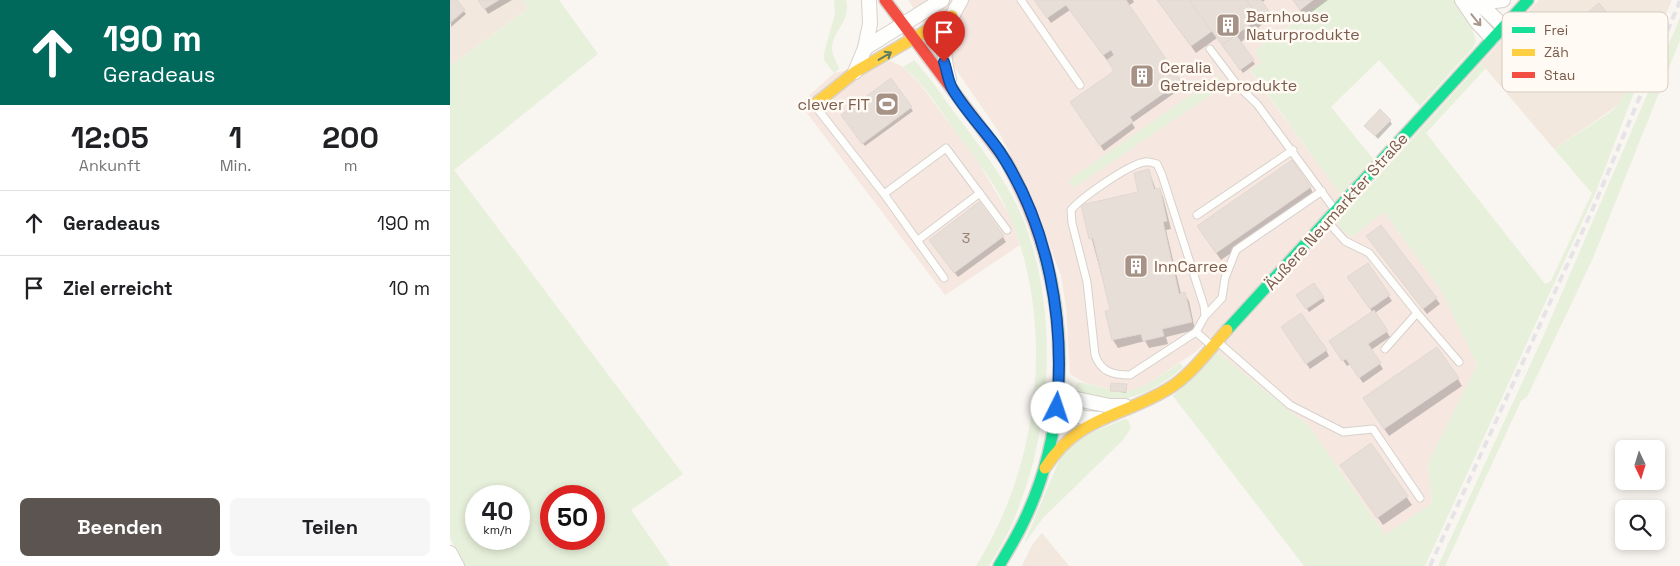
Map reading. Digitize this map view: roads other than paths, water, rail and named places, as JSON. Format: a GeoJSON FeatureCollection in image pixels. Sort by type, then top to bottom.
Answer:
{"type":"FeatureCollection","features":[{"type":"Feature","properties":{"kind":"street"},"geometry":{"type":"LineString","coordinates":[[854,72],[865,48],[870,24],[869,0]]}},
{"type":"Feature","properties":{"kind":"street"},"geometry":{"type":"LineString","coordinates":[[885,0],[1000,152],[1018,182],[1041,239],[1056,310],[1058,402],[1084,418],[1102,419]]}},
{"type":"Feature","properties":{"kind":"street"},"geometry":{"type":"LineString","coordinates":[[865,48],[942,0]]}},
{"type":"Feature","properties":{"kind":"street"},"geometry":{"type":"LineString","coordinates":[[951,87],[944,62],[943,43],[946,28],[961,0]]}},
{"type":"Feature","properties":{"kind":"street"},"geometry":{"type":"LineString","coordinates":[[1462,0],[1477,22],[1492,38]]}},
{"type":"Feature","properties":{"kind":"street"},"geometry":{"type":"LineString","coordinates":[[1478,1],[1503,0]]}},
{"type":"Feature","properties":{"kind":"street","name":"Äußere Neumarkter Straße"},"geometry":{"type":"LineString","coordinates":[[1516,12],[1528,0]]}},
{"type":"Feature","properties":{"kind":"street"},"geometry":{"type":"LineString","coordinates":[[1478,1],[1502,25]]}},
{"type":"Feature","properties":{"kind":"street"},"geometry":{"type":"LineString","coordinates":[[814,105],[854,72],[952,16]]}},
{"type":"Feature","properties":{"kind":"street","name":"Äußere Neumarkter Straße"},"geometry":{"type":"LineString","coordinates":[[1045,468],[1068,438],[1083,427],[1172,387],[1328,222],[1502,27]]}},
{"type":"Feature","properties":{"kind":"street","name":"Äußere Neumarkter Straße"},"geometry":{"type":"LineString","coordinates":[[999,566],[1024,522],[1045,468],[1058,402],[1131,406]]}},
{"type":"Feature","properties":{"kind":"street"},"geometry":{"type":"LineString","coordinates":[[450,553],[457,566]]}},
{"type":"Feature","properties":{"kind":"lane"},"geometry":{"type":"LineString","coordinates":[[1022,0],[1080,84]]}},
{"type":"Feature","properties":{"kind":"lane"},"geometry":{"type":"LineString","coordinates":[[1210,49],[1238,86],[1257,104],[1293,150],[1336,212]]}},
{"type":"Feature","properties":{"kind":"lane"},"geometry":{"type":"LineString","coordinates":[[814,105],[884,194],[944,278]]}},
{"type":"Feature","properties":{"kind":"lane"},"geometry":{"type":"LineString","coordinates":[[884,194],[946,148],[1007,230]]}},
{"type":"Feature","properties":{"kind":"lane"},"geometry":{"type":"LineString","coordinates":[[1198,215],[1293,150]]}},
{"type":"Feature","properties":{"kind":"lane"},"geometry":{"type":"LineString","coordinates":[[1205,316],[1204,306],[1157,164],[1146,161],[1130,168],[1078,202],[1071,210],[1072,222],[1087,282],[1095,355],[1105,371],[1117,375],[1130,375],[1196,332],[1205,316],[1222,298],[1226,278],[1236,250],[1322,191]]}},
{"type":"Feature","properties":{"kind":"lane"},"geometry":{"type":"LineString","coordinates":[[918,240],[980,193]]}},
{"type":"Feature","properties":{"kind":"lane"},"geometry":{"type":"LineString","coordinates":[[1328,222],[1346,242],[1369,253],[1416,313],[1459,362]]}},
{"type":"Feature","properties":{"kind":"lane"},"geometry":{"type":"LineString","coordinates":[[1385,349],[1416,313]]}},
{"type":"Feature","properties":{"kind":"lane"},"geometry":{"type":"LineString","coordinates":[[1196,332],[1213,343],[1290,404],[1343,432],[1373,428],[1420,498]]}},
{"type":"Feature","properties":{"kind":"railway"},"geometry":{"type":"LineString","coordinates":[[1668,30],[1680,1]]}},
{"type":"Feature","properties":{"kind":"railway"},"geometry":{"type":"LineString","coordinates":[[1430,566],[1594,206],[1642,92]]}},
{"type":"Feature","properties":{"kind":"place","name":"Barnhouse Naturprodukte"},"geometry":{"type":"Point","coordinates":[1228,25]}},
{"type":"Feature","properties":{"kind":"place","name":"Ceralia Getreideprodukte"},"geometry":{"type":"Point","coordinates":[1142,76]}},
{"type":"Feature","properties":{"kind":"place","name":"clever FIT"},"geometry":{"type":"Point","coordinates":[887,104]}},
{"type":"Feature","properties":{"kind":"place","name":"InnCarree"},"geometry":{"type":"Point","coordinates":[1136,266]}}]}
